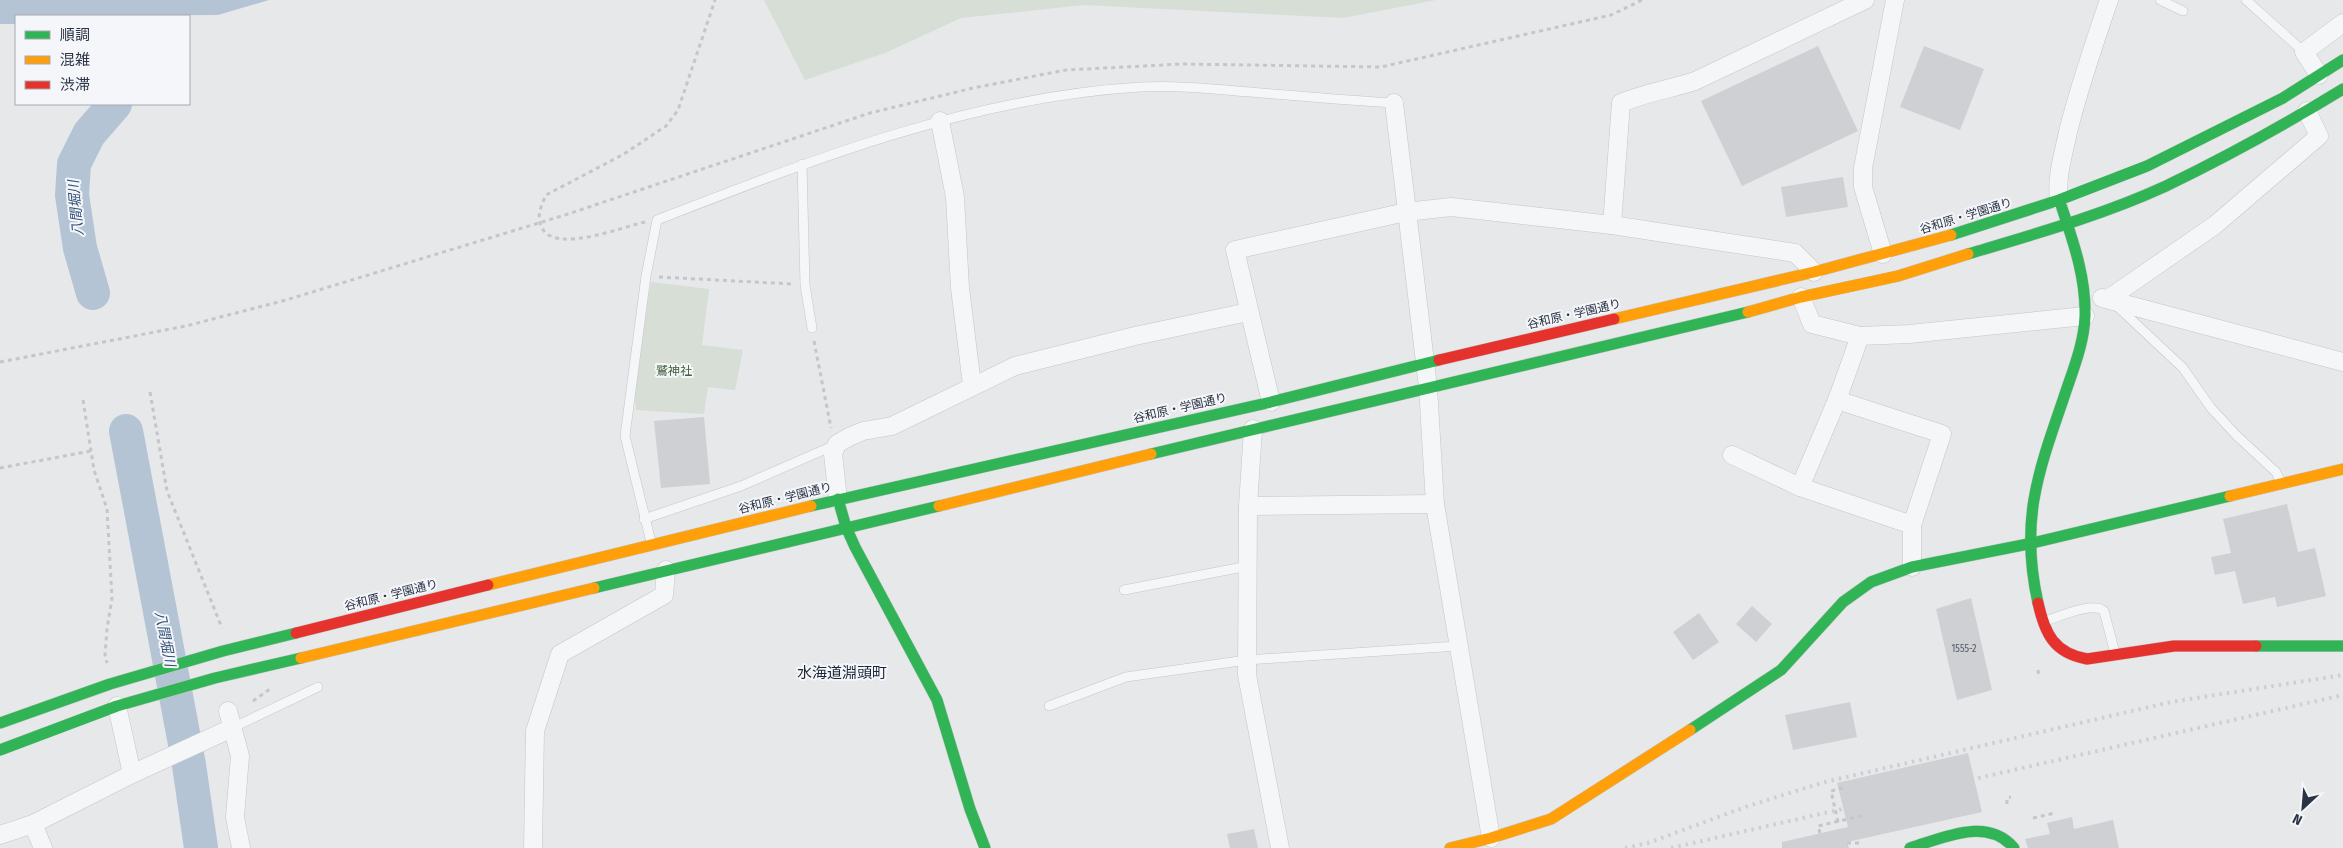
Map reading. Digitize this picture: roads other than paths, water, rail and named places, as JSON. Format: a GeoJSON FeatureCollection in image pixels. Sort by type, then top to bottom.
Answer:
{"type":"FeatureCollection","features":[{"type":"Feature","properties":{"kind":"main road","name":"谷和原・学園通り"},"geometry":{"type":"LineString","coordinates":[[0,723],[127,678],[211,654],[838,499],[1271,402],[1424,363],[1814,272],[2001,221],[2147,166],[2283,98],[2343,60]]}},
{"type":"Feature","properties":{"kind":"main road"},"geometry":{"type":"LineString","coordinates":[[0,750],[124,704],[214,678],[1428,387],[1726,318],[1801,297],[1898,276],[2067,224],[2165,186],[2307,111],[2343,89]]}},
{"type":"Feature","properties":{"kind":"main road"},"geometry":{"type":"LineString","coordinates":[[2059,200],[2080,271],[2085,316],[2080,351],[2033,494],[2028,544],[2031,580],[2042,622],[2055,647],[2075,657],[2087,659],[2174,646],[2343,646]]}},
{"type":"Feature","properties":{"kind":"main road"},"geometry":{"type":"LineString","coordinates":[[1450,848],[1491,838],[1551,819],[1585,799],[1781,670],[1843,602],[1870,582],[1912,568],[2028,544],[2343,469]]}},
{"type":"Feature","properties":{"kind":"main road"},"geometry":{"type":"LineString","coordinates":[[838,499],[846,527],[937,700],[970,809],[985,848]]}},
{"type":"Feature","properties":{"kind":"main road"},"geometry":{"type":"LineString","coordinates":[[1910,848],[1972,831],[1992,830],[2006,837],[2014,848]]}},
{"type":"Feature","properties":{"kind":"street"},"geometry":{"type":"LineString","coordinates":[[1612,225],[1621,104],[1633,98],[1669,90],[1695,81],[1865,0]]}},
{"type":"Feature","properties":{"kind":"street"},"geometry":{"type":"LineString","coordinates":[[1883,254],[1863,188],[1863,168],[1895,0]]}},
{"type":"Feature","properties":{"kind":"street"},"geometry":{"type":"LineString","coordinates":[[2059,200],[2057,184],[2059,169],[2080,85],[2109,0]]}},
{"type":"Feature","properties":{"kind":"street"},"geometry":{"type":"LineString","coordinates":[[2319,75],[2304,52],[2343,24]]}},
{"type":"Feature","properties":{"kind":"street"},"geometry":{"type":"LineString","coordinates":[[1394,103],[1428,387],[1435,504],[1491,838]]}},
{"type":"Feature","properties":{"kind":"street"},"geometry":{"type":"LineString","coordinates":[[2108,298],[2215,225],[2319,136],[2307,111]]}},
{"type":"Feature","properties":{"kind":"street"},"geometry":{"type":"LineString","coordinates":[[940,121],[955,197],[960,288],[972,385]]}},
{"type":"Feature","properties":{"kind":"street"},"geometry":{"type":"LineString","coordinates":[[1271,402],[1248,312],[1235,250],[1406,212],[1451,206],[1612,225],[1795,253],[1814,272]]}},
{"type":"Feature","properties":{"kind":"street"},"geometry":{"type":"LineString","coordinates":[[2084,296],[2108,298],[2343,362]]}},
{"type":"Feature","properties":{"kind":"street"},"geometry":{"type":"LineString","coordinates":[[1801,297],[1812,324],[1860,336],[1909,334],[2085,316]]}},
{"type":"Feature","properties":{"kind":"street"},"geometry":{"type":"LineString","coordinates":[[838,499],[833,454],[834,436],[892,426],[972,385],[1016,366],[1135,336],[1248,312]]}},
{"type":"Feature","properties":{"kind":"street"},"geometry":{"type":"LineString","coordinates":[[1800,487],[1837,400],[1860,336]]}},
{"type":"Feature","properties":{"kind":"street"},"geometry":{"type":"LineString","coordinates":[[1837,400],[1942,434],[1912,525],[1912,568]]}},
{"type":"Feature","properties":{"kind":"street"},"geometry":{"type":"LineString","coordinates":[[1253,429],[1248,506],[1247,675],[1280,848]]}},
{"type":"Feature","properties":{"kind":"street"},"geometry":{"type":"LineString","coordinates":[[1732,455],[1800,487],[1912,525]]}},
{"type":"Feature","properties":{"kind":"street"},"geometry":{"type":"LineString","coordinates":[[1248,506],[1435,504]]}},
{"type":"Feature","properties":{"kind":"street"},"geometry":{"type":"LineString","coordinates":[[533,848],[535,731],[560,654],[664,595],[666,570]]}},
{"type":"Feature","properties":{"kind":"street"},"geometry":{"type":"LineString","coordinates":[[124,704],[138,772]]}},
{"type":"Feature","properties":{"kind":"street"},"geometry":{"type":"LineString","coordinates":[[0,834],[32,824],[138,772],[228,722],[240,756],[235,817],[241,848]]}},
{"type":"Feature","properties":{"kind":"street"},"geometry":{"type":"LineString","coordinates":[[32,824],[43,848]]}},
{"type":"Feature","properties":{"kind":"lane"},"geometry":{"type":"LineString","coordinates":[[2160,0],[2183,11]]}},
{"type":"Feature","properties":{"kind":"lane"},"geometry":{"type":"LineString","coordinates":[[2246,0],[2304,52]]}},
{"type":"Feature","properties":{"kind":"lane"},"geometry":{"type":"LineString","coordinates":[[652,545],[644,519],[625,436],[646,276],[656,220],[802,164],[940,121],[1043,98],[1140,87],[1190,88],[1394,103]]}},
{"type":"Feature","properties":{"kind":"lane"},"geometry":{"type":"LineString","coordinates":[[802,164],[805,285],[812,328]]}},
{"type":"Feature","properties":{"kind":"lane"},"geometry":{"type":"LineString","coordinates":[[2108,298],[2183,368],[2211,408],[2276,472],[2281,484]]}},
{"type":"Feature","properties":{"kind":"lane"},"geometry":{"type":"LineString","coordinates":[[644,519],[741,486],[834,436]]}},
{"type":"Feature","properties":{"kind":"lane"},"geometry":{"type":"LineString","coordinates":[[1124,590],[1248,566]]}},
{"type":"Feature","properties":{"kind":"lane"},"geometry":{"type":"LineString","coordinates":[[2042,622],[2089,607],[2100,607],[2104,610],[2116,654]]}},
{"type":"Feature","properties":{"kind":"lane"},"geometry":{"type":"LineString","coordinates":[[1049,706],[1126,677],[1247,660],[1458,646]]}},
{"type":"Feature","properties":{"kind":"lane"},"geometry":{"type":"LineString","coordinates":[[228,722],[318,687]]}},
{"type":"Feature","properties":{"kind":"water"},"geometry":{"type":"Polygon","coordinates":[[[0,0],[269,0],[218,15],[15,15],[15,24],[0,24],[0,0]]]}},
{"type":"Feature","properties":{"kind":"waterway","name":"八間堀川"},"geometry":{"type":"LineString","coordinates":[[93,293],[80,248],[72,195],[74,164],[89,134],[114,105]]}},
{"type":"Feature","properties":{"kind":"waterway","name":"八間堀川"},"geometry":{"type":"LineString","coordinates":[[126,431],[189,765],[201,848]]}},
{"type":"Feature","properties":{"kind":"railway"},"geometry":{"type":"LineString","coordinates":[[1625,848],[1648,843],[1748,806],[1825,782],[2171,702],[2343,675]]}},
{"type":"Feature","properties":{"kind":"railway"},"geometry":{"type":"LineString","coordinates":[[1671,848],[2343,695]]}},
{"type":"Feature","properties":{"kind":"district","name":"水海道淵頭町"},"geometry":{"type":"Point","coordinates":[842,673]}},
{"type":"Feature","properties":{"kind":"park label","name":"鷲神社"},"geometry":{"type":"Point","coordinates":[674,371]}}]}
